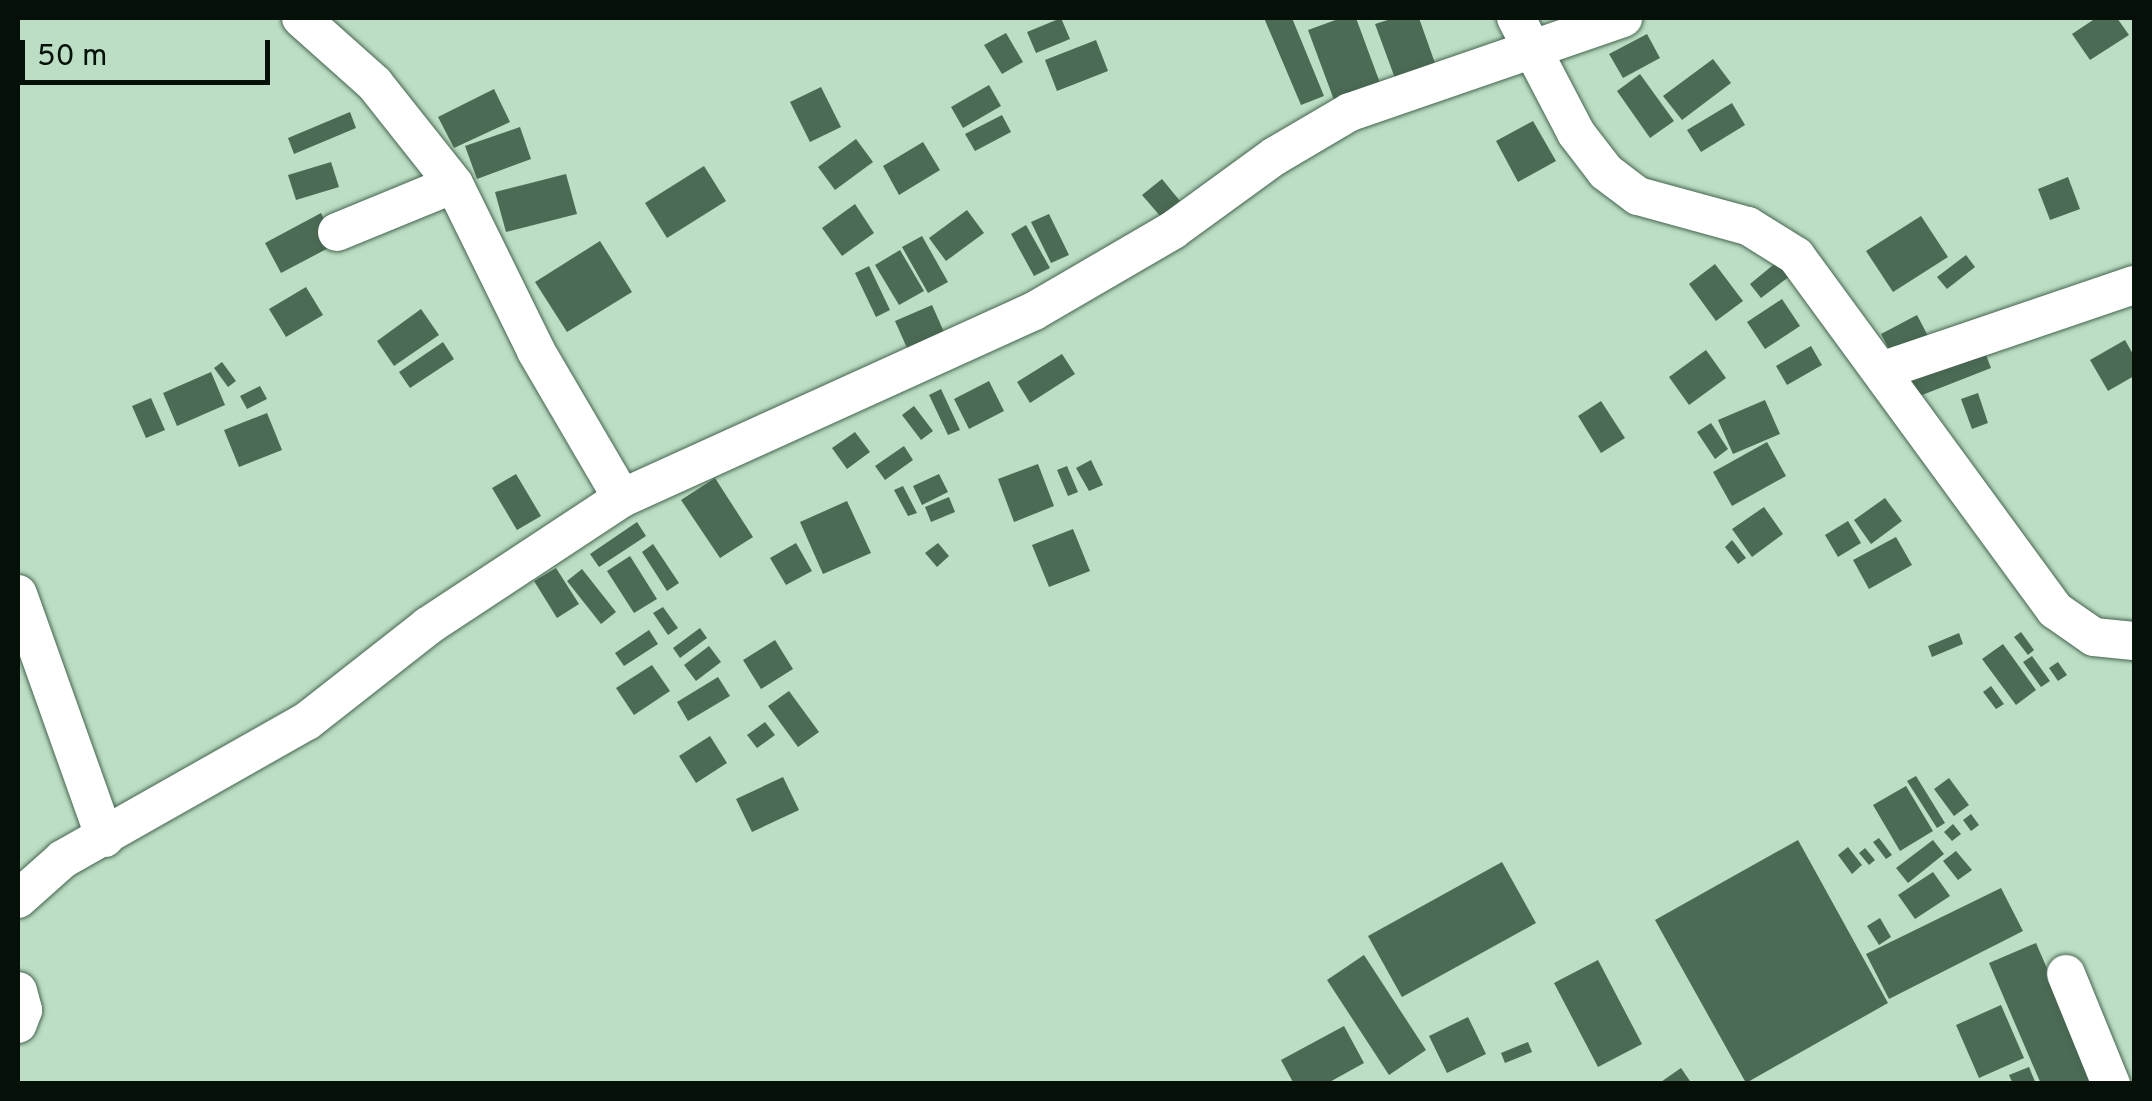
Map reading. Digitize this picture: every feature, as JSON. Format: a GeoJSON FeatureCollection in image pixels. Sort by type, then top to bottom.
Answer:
{"type":"FeatureCollection","features":[{"type":"Feature","properties":{"kind":"street"},"geometry":{"type":"LineString","coordinates":[[301,18],[374,83],[454,184],[536,351],[622,498]]}},
{"type":"Feature","properties":{"kind":"street"},"geometry":{"type":"LineString","coordinates":[[18,899],[63,858],[308,722],[428,626],[622,498],[1034,311],[1173,230],[1339,118],[1522,33],[1623,18]]}},
{"type":"Feature","properties":{"kind":"street"},"geometry":{"type":"LineString","coordinates":[[1522,33],[1606,172],[1638,196],[1748,226],[1786,247],[1881,370],[2055,610],[2094,637],[2134,641]]}},
{"type":"Feature","properties":{"kind":"street"},"geometry":{"type":"LineString","coordinates":[[336,232],[454,184]]}},
{"type":"Feature","properties":{"kind":"street"},"geometry":{"type":"LineString","coordinates":[[1881,370],[2134,285]]}},
{"type":"Feature","properties":{"kind":"street"},"geometry":{"type":"LineString","coordinates":[[18,594],[105,838]]}},
{"type":"Feature","properties":{"kind":"street"},"geometry":{"type":"LineString","coordinates":[[2066,974],[2111,1084]]}},
{"type":"Feature","properties":{"kind":"street"},"geometry":{"type":"LineString","coordinates":[[18,991],[23,1010],[18,1024]]}},
{"type":"Feature","properties":{"kind":"building"},"geometry":{"type":"Polygon","coordinates":[[[1061,18],[1070,39],[1036,53],[1027,32],[1061,18]]]}},
{"type":"Feature","properties":{"kind":"building"},"geometry":{"type":"Polygon","coordinates":[[[1264,18],[1292,18],[1324,96],[1301,105],[1264,18]]]}},
{"type":"Feature","properties":{"kind":"building"},"geometry":{"type":"Polygon","coordinates":[[[1341,18],[1356,18],[1380,83],[1334,100],[1308,30],[1341,18]]]}},
{"type":"Feature","properties":{"kind":"building"},"geometry":{"type":"Polygon","coordinates":[[[1394,18],[1419,18],[1436,66],[1396,81],[1375,24],[1394,18]]]}},
{"type":"Feature","properties":{"kind":"building"},"geometry":{"type":"Polygon","coordinates":[[[2096,18],[2117,18],[2129,35],[2090,60],[2072,34],[2096,18]]]}},
{"type":"Feature","properties":{"kind":"building"},"geometry":{"type":"Polygon","coordinates":[[[1006,33],[1023,62],[1002,74],[984,45],[1006,33]]]}},
{"type":"Feature","properties":{"kind":"building"},"geometry":{"type":"Polygon","coordinates":[[[1647,34],[1660,58],[1623,78],[1609,54],[1647,34]]]}},
{"type":"Feature","properties":{"kind":"building"},"geometry":{"type":"Polygon","coordinates":[[[1096,40],[1108,71],[1057,91],[1045,60],[1096,40]]]}},
{"type":"Feature","properties":{"kind":"building"},"geometry":{"type":"Polygon","coordinates":[[[1713,59],[1731,83],[1682,120],[1663,96],[1713,59]]]}},
{"type":"Feature","properties":{"kind":"building"},"geometry":{"type":"Polygon","coordinates":[[[1640,74],[1674,121],[1650,138],[1617,91],[1640,74]]]}},
{"type":"Feature","properties":{"kind":"building"},"geometry":{"type":"Polygon","coordinates":[[[989,85],[1001,106],[963,128],[951,107],[989,85]]]}},
{"type":"Feature","properties":{"kind":"building"},"geometry":{"type":"Polygon","coordinates":[[[821,87],[841,127],[810,142],[790,102],[821,87]]]}},
{"type":"Feature","properties":{"kind":"building"},"geometry":{"type":"Polygon","coordinates":[[[494,89],[510,122],[454,148],[438,117],[494,89]]]}},
{"type":"Feature","properties":{"kind":"building"},"geometry":{"type":"Polygon","coordinates":[[[1732,103],[1745,125],[1701,152],[1687,130],[1732,103]]]}},
{"type":"Feature","properties":{"kind":"building"},"geometry":{"type":"Polygon","coordinates":[[[350,112],[356,128],[294,154],[288,138],[350,112]]]}},
{"type":"Feature","properties":{"kind":"building"},"geometry":{"type":"Polygon","coordinates":[[[1002,115],[1011,132],[975,151],[965,134],[1002,115]]]}},
{"type":"Feature","properties":{"kind":"building"},"geometry":{"type":"Polygon","coordinates":[[[1533,121],[1556,161],[1518,182],[1496,141],[1533,121]]]}},
{"type":"Feature","properties":{"kind":"building"},"geometry":{"type":"Polygon","coordinates":[[[520,127],[531,159],[477,179],[465,146],[520,127]]]}},
{"type":"Feature","properties":{"kind":"building"},"geometry":{"type":"Polygon","coordinates":[[[856,139],[873,162],[835,190],[818,167],[856,139]]]}},
{"type":"Feature","properties":{"kind":"building"},"geometry":{"type":"Polygon","coordinates":[[[923,142],[940,170],[899,195],[883,166],[923,142]]]}},
{"type":"Feature","properties":{"kind":"building"},"geometry":{"type":"Polygon","coordinates":[[[331,162],[339,187],[296,200],[288,175],[331,162]]]}},
{"type":"Feature","properties":{"kind":"building"},"geometry":{"type":"Polygon","coordinates":[[[704,166],[726,201],[667,238],[645,203],[704,166]]]}},
{"type":"Feature","properties":{"kind":"building"},"geometry":{"type":"Polygon","coordinates":[[[566,174],[577,214],[506,232],[495,192],[566,174]]]}},
{"type":"Feature","properties":{"kind":"building"},"geometry":{"type":"Polygon","coordinates":[[[2068,177],[2080,209],[2050,220],[2038,189],[2068,177]]]}},
{"type":"Feature","properties":{"kind":"building"},"geometry":{"type":"Polygon","coordinates":[[[1162,179],[1180,201],[1161,217],[1142,195],[1162,179]]]}},
{"type":"Feature","properties":{"kind":"building"},"geometry":{"type":"Polygon","coordinates":[[[855,204],[874,233],[842,256],[822,228],[855,204]]]}},
{"type":"Feature","properties":{"kind":"building"},"geometry":{"type":"Polygon","coordinates":[[[967,210],[984,233],[946,261],[929,238],[967,210]]]}},
{"type":"Feature","properties":{"kind":"building"},"geometry":{"type":"Polygon","coordinates":[[[321,213],[336,244],[281,273],[265,243],[321,213]]]}},
{"type":"Feature","properties":{"kind":"building"},"geometry":{"type":"Polygon","coordinates":[[[1049,214],[1069,255],[1051,263],[1031,222],[1049,214]]]}},
{"type":"Feature","properties":{"kind":"building"},"geometry":{"type":"Polygon","coordinates":[[[1921,216],[1948,257],[1893,292],[1866,251],[1921,216]]]}},
{"type":"Feature","properties":{"kind":"building"},"geometry":{"type":"Polygon","coordinates":[[[1026,225],[1050,268],[1034,276],[1011,234],[1026,225]]]}},
{"type":"Feature","properties":{"kind":"building"},"geometry":{"type":"Polygon","coordinates":[[[922,236],[948,282],[928,293],[902,247],[922,236]]]}},
{"type":"Feature","properties":{"kind":"building"},"geometry":{"type":"Polygon","coordinates":[[[600,241],[632,292],[567,332],[535,282],[600,241]]]}},
{"type":"Feature","properties":{"kind":"building"},"geometry":{"type":"Polygon","coordinates":[[[900,250],[924,291],[899,305],[875,265],[900,250]]]}},
{"type":"Feature","properties":{"kind":"building"},"geometry":{"type":"Polygon","coordinates":[[[1966,255],[1975,267],[1947,289],[1937,277],[1966,255]]]}},
{"type":"Feature","properties":{"kind":"building"},"geometry":{"type":"Polygon","coordinates":[[[1778,261],[1790,276],[1761,298],[1750,284],[1778,261]]]}},
{"type":"Feature","properties":{"kind":"building"},"geometry":{"type":"Polygon","coordinates":[[[1715,264],[1743,301],[1716,321],[1689,284],[1715,264]]]}},
{"type":"Feature","properties":{"kind":"building"},"geometry":{"type":"Polygon","coordinates":[[[869,266],[890,310],[876,317],[855,273],[869,266]]]}},
{"type":"Feature","properties":{"kind":"building"},"geometry":{"type":"Polygon","coordinates":[[[306,287],[323,315],[286,337],[269,309],[306,287]]]}},
{"type":"Feature","properties":{"kind":"building"},"geometry":{"type":"Polygon","coordinates":[[[1782,299],[1800,326],[1765,349],[1747,322],[1782,299]]]}},
{"type":"Feature","properties":{"kind":"building"},"geometry":{"type":"Polygon","coordinates":[[[932,305],[944,332],[907,348],[895,321],[932,305]]]}},
{"type":"Feature","properties":{"kind":"building"},"geometry":{"type":"Polygon","coordinates":[[[421,309],[439,335],[394,366],[377,341],[421,309]]]}},
{"type":"Feature","properties":{"kind":"building"},"geometry":{"type":"Polygon","coordinates":[[[1917,315],[1928,336],[1892,355],[1881,334],[1917,315]]]}},
{"type":"Feature","properties":{"kind":"building"},"geometry":{"type":"Polygon","coordinates":[[[2125,340],[2134,356],[2134,376],[2108,391],[2090,360],[2125,340]]]}},
{"type":"Feature","properties":{"kind":"building"},"geometry":{"type":"Polygon","coordinates":[[[443,342],[454,359],[410,388],[399,372],[443,342]]]}},
{"type":"Feature","properties":{"kind":"building"},"geometry":{"type":"Polygon","coordinates":[[[1981,342],[1991,368],[1912,399],[1902,373],[1981,342]]]}},
{"type":"Feature","properties":{"kind":"building"},"geometry":{"type":"Polygon","coordinates":[[[1811,346],[1822,365],[1787,385],[1776,366],[1811,346]]]}},
{"type":"Feature","properties":{"kind":"building"},"geometry":{"type":"Polygon","coordinates":[[[1706,350],[1726,378],[1689,405],[1669,377],[1706,350]]]}},
{"type":"Feature","properties":{"kind":"building"},"geometry":{"type":"Polygon","coordinates":[[[1062,354],[1075,374],[1030,403],[1017,382],[1062,354]]]}},
{"type":"Feature","properties":{"kind":"building"},"geometry":{"type":"Polygon","coordinates":[[[222,362],[236,381],[228,387],[214,368],[222,362]]]}},
{"type":"Feature","properties":{"kind":"building"},"geometry":{"type":"Polygon","coordinates":[[[211,372],[225,405],[177,426],[163,393],[211,372]]]}},
{"type":"Feature","properties":{"kind":"building"},"geometry":{"type":"Polygon","coordinates":[[[989,381],[1004,411],[969,429],[954,399],[989,381]]]}},
{"type":"Feature","properties":{"kind":"building"},"geometry":{"type":"Polygon","coordinates":[[[260,386],[267,399],[247,409],[240,396],[260,386]]]}},
{"type":"Feature","properties":{"kind":"building"},"geometry":{"type":"Polygon","coordinates":[[[941,389],[960,430],[948,435],[929,395],[941,389]]]}},
{"type":"Feature","properties":{"kind":"building"},"geometry":{"type":"Polygon","coordinates":[[[1978,393],[1988,423],[1972,429],[1961,399],[1978,393]]]}},
{"type":"Feature","properties":{"kind":"building"},"geometry":{"type":"Polygon","coordinates":[[[151,398],[165,430],[146,438],[132,406],[151,398]]]}},
{"type":"Feature","properties":{"kind":"building"},"geometry":{"type":"Polygon","coordinates":[[[1765,400],[1780,434],[1733,454],[1718,420],[1765,400]]]}},
{"type":"Feature","properties":{"kind":"building"},"geometry":{"type":"Polygon","coordinates":[[[1601,401],[1625,438],[1601,453],[1578,416],[1601,401]]]}},
{"type":"Feature","properties":{"kind":"building"},"geometry":{"type":"Polygon","coordinates":[[[914,406],[933,431],[921,440],[902,415],[914,406]]]}},
{"type":"Feature","properties":{"kind":"building"},"geometry":{"type":"Polygon","coordinates":[[[267,413],[282,450],[239,467],[224,430],[267,413]]]}},
{"type":"Feature","properties":{"kind":"building"},"geometry":{"type":"Polygon","coordinates":[[[1711,423],[1728,449],[1715,459],[1697,432],[1711,423]]]}},
{"type":"Feature","properties":{"kind":"building"},"geometry":{"type":"Polygon","coordinates":[[[855,432],[870,452],[847,469],[832,448],[855,432]]]}},
{"type":"Feature","properties":{"kind":"building"},"geometry":{"type":"Polygon","coordinates":[[[1767,442],[1786,476],[1732,506],[1713,472],[1767,442]]]}},
{"type":"Feature","properties":{"kind":"building"},"geometry":{"type":"Polygon","coordinates":[[[904,446],[913,460],[885,480],[875,466],[904,446]]]}},
{"type":"Feature","properties":{"kind":"building"},"geometry":{"type":"Polygon","coordinates":[[[1091,460],[1103,485],[1089,491],[1076,468],[1091,460]]]}},
{"type":"Feature","properties":{"kind":"building"},"geometry":{"type":"Polygon","coordinates":[[[1038,464],[1054,506],[1014,522],[998,479],[1038,464]]]}},
{"type":"Feature","properties":{"kind":"building"},"geometry":{"type":"Polygon","coordinates":[[[1067,466],[1078,492],[1068,496],[1057,470],[1067,466]]]}},
{"type":"Feature","properties":{"kind":"building"},"geometry":{"type":"Polygon","coordinates":[[[516,474],[541,516],[517,530],[492,488],[516,474]]]}},
{"type":"Feature","properties":{"kind":"building"},"geometry":{"type":"Polygon","coordinates":[[[939,474],[948,492],[922,505],[913,486],[939,474]]]}},
{"type":"Feature","properties":{"kind":"building"},"geometry":{"type":"Polygon","coordinates":[[[715,478],[753,537],[720,558],[681,500],[715,478]]]}},
{"type":"Feature","properties":{"kind":"building"},"geometry":{"type":"Polygon","coordinates":[[[903,486],[917,513],[908,516],[894,490],[903,486]]]}},
{"type":"Feature","properties":{"kind":"building"},"geometry":{"type":"Polygon","coordinates":[[[949,497],[955,512],[931,522],[925,507],[949,497]]]}},
{"type":"Feature","properties":{"kind":"building"},"geometry":{"type":"Polygon","coordinates":[[[1885,498],[1902,521],[1871,544],[1854,520],[1885,498]]]}},
{"type":"Feature","properties":{"kind":"building"},"geometry":{"type":"Polygon","coordinates":[[[847,501],[871,553],[823,574],[800,522],[847,501]]]}},
{"type":"Feature","properties":{"kind":"building"},"geometry":{"type":"Polygon","coordinates":[[[1764,507],[1783,534],[1752,557],[1732,529],[1764,507]]]}},
{"type":"Feature","properties":{"kind":"building"},"geometry":{"type":"Polygon","coordinates":[[[1848,521],[1861,543],[1838,557],[1825,535],[1848,521]]]}},
{"type":"Feature","properties":{"kind":"building"},"geometry":{"type":"Polygon","coordinates":[[[637,522],[646,536],[599,567],[590,554],[637,522]]]}},
{"type":"Feature","properties":{"kind":"building"},"geometry":{"type":"Polygon","coordinates":[[[1073,529],[1090,571],[1049,587],[1032,545],[1073,529]]]}},
{"type":"Feature","properties":{"kind":"building"},"geometry":{"type":"Polygon","coordinates":[[[1896,537],[1912,565],[1869,589],[1853,560],[1896,537]]]}},
{"type":"Feature","properties":{"kind":"building"},"geometry":{"type":"Polygon","coordinates":[[[1732,540],[1746,558],[1738,564],[1725,547],[1732,540]]]}},
{"type":"Feature","properties":{"kind":"building"},"geometry":{"type":"Polygon","coordinates":[[[796,543],[812,571],[786,585],[770,558],[796,543]]]}},
{"type":"Feature","properties":{"kind":"building"},"geometry":{"type":"Polygon","coordinates":[[[938,543],[949,556],[937,567],[925,553],[938,543]]]}},
{"type":"Feature","properties":{"kind":"building"},"geometry":{"type":"Polygon","coordinates":[[[653,544],[679,583],[667,591],[642,552],[653,544]]]}},
{"type":"Feature","properties":{"kind":"building"},"geometry":{"type":"Polygon","coordinates":[[[630,556],[657,599],[634,613],[607,571],[630,556]]]}},
{"type":"Feature","properties":{"kind":"building"},"geometry":{"type":"Polygon","coordinates":[[[556,568],[579,604],[557,618],[534,581],[556,568]]]}},
{"type":"Feature","properties":{"kind":"building"},"geometry":{"type":"Polygon","coordinates":[[[582,569],[616,612],[601,624],[567,581],[582,569]]]}},
{"type":"Feature","properties":{"kind":"building"},"geometry":{"type":"Polygon","coordinates":[[[663,607],[678,628],[668,635],[653,613],[663,607]]]}},
{"type":"Feature","properties":{"kind":"building"},"geometry":{"type":"Polygon","coordinates":[[[700,628],[707,638],[680,658],[673,648],[700,628]]]}},
{"type":"Feature","properties":{"kind":"building"},"geometry":{"type":"Polygon","coordinates":[[[649,630],[658,644],[624,666],[615,653],[649,630]]]}},
{"type":"Feature","properties":{"kind":"building"},"geometry":{"type":"Polygon","coordinates":[[[2021,632],[2034,650],[2028,655],[2014,637],[2021,632]]]}},
{"type":"Feature","properties":{"kind":"building"},"geometry":{"type":"Polygon","coordinates":[[[1959,633],[1963,644],[1932,657],[1928,646],[1959,633]]]}},
{"type":"Feature","properties":{"kind":"building"},"geometry":{"type":"Polygon","coordinates":[[[775,640],[793,669],[761,689],[743,660],[775,640]]]}},
{"type":"Feature","properties":{"kind":"building"},"geometry":{"type":"Polygon","coordinates":[[[2003,644],[2036,690],[2016,705],[1982,659],[2003,644]]]}},
{"type":"Feature","properties":{"kind":"building"},"geometry":{"type":"Polygon","coordinates":[[[709,646],[721,662],[696,681],[684,665],[709,646]]]}},
{"type":"Feature","properties":{"kind":"building"},"geometry":{"type":"Polygon","coordinates":[[[2032,656],[2050,681],[2041,687],[2023,662],[2032,656]]]}},
{"type":"Feature","properties":{"kind":"building"},"geometry":{"type":"Polygon","coordinates":[[[2058,662],[2067,675],[2058,681],[2049,668],[2058,662]]]}},
{"type":"Feature","properties":{"kind":"building"},"geometry":{"type":"Polygon","coordinates":[[[652,665],[670,691],[634,715],[616,688],[652,665]]]}},
{"type":"Feature","properties":{"kind":"building"},"geometry":{"type":"Polygon","coordinates":[[[718,677],[730,696],[688,721],[677,702],[718,677]]]}},
{"type":"Feature","properties":{"kind":"building"},"geometry":{"type":"Polygon","coordinates":[[[1991,686],[2004,704],[1996,709],[1983,692],[1991,686]]]}},
{"type":"Feature","properties":{"kind":"building"},"geometry":{"type":"Polygon","coordinates":[[[789,691],[819,732],[798,747],[768,706],[789,691]]]}},
{"type":"Feature","properties":{"kind":"building"},"geometry":{"type":"Polygon","coordinates":[[[765,722],[775,735],[757,748],[747,735],[765,722]]]}},
{"type":"Feature","properties":{"kind":"building"},"geometry":{"type":"Polygon","coordinates":[[[710,736],[727,763],[696,783],[679,756],[710,736]]]}},
{"type":"Feature","properties":{"kind":"building"},"geometry":{"type":"Polygon","coordinates":[[[1916,776],[1945,823],[1937,828],[1907,781],[1916,776]]]}},
{"type":"Feature","properties":{"kind":"building"},"geometry":{"type":"Polygon","coordinates":[[[783,777],[799,810],[752,832],[736,799],[783,777]]]}},
{"type":"Feature","properties":{"kind":"building"},"geometry":{"type":"Polygon","coordinates":[[[1949,778],[1969,805],[1954,816],[1934,789],[1949,778]]]}},
{"type":"Feature","properties":{"kind":"building"},"geometry":{"type":"Polygon","coordinates":[[[1906,786],[1933,831],[1900,851],[1873,805],[1906,786]]]}},
{"type":"Feature","properties":{"kind":"building"},"geometry":{"type":"Polygon","coordinates":[[[1971,814],[1979,825],[1971,831],[1963,820],[1971,814]]]}},
{"type":"Feature","properties":{"kind":"building"},"geometry":{"type":"Polygon","coordinates":[[[1953,824],[1961,834],[1952,841],[1944,832],[1953,824]]]}},
{"type":"Feature","properties":{"kind":"building"},"geometry":{"type":"Polygon","coordinates":[[[1879,838],[1892,855],[1886,859],[1873,842],[1879,838]]]}},
{"type":"Feature","properties":{"kind":"building"},"geometry":{"type":"Polygon","coordinates":[[[1798,840],[1888,1003],[1746,1083],[1655,920],[1798,840]]]}},
{"type":"Feature","properties":{"kind":"building"},"geometry":{"type":"Polygon","coordinates":[[[1933,840],[1944,854],[1908,883],[1896,868],[1933,840]]]}},
{"type":"Feature","properties":{"kind":"building"},"geometry":{"type":"Polygon","coordinates":[[[1848,847],[1862,865],[1852,874],[1838,855],[1848,847]]]}},
{"type":"Feature","properties":{"kind":"building"},"geometry":{"type":"Polygon","coordinates":[[[1865,848],[1875,860],[1869,865],[1859,853],[1865,848]]]}},
{"type":"Feature","properties":{"kind":"building"},"geometry":{"type":"Polygon","coordinates":[[[1956,851],[1972,870],[1958,880],[1943,861],[1956,851]]]}},
{"type":"Feature","properties":{"kind":"building"},"geometry":{"type":"Polygon","coordinates":[[[1502,862],[1536,923],[1402,997],[1368,936],[1502,862]]]}},
{"type":"Feature","properties":{"kind":"building"},"geometry":{"type":"Polygon","coordinates":[[[1933,872],[1950,896],[1915,919],[1898,895],[1933,872]]]}},
{"type":"Feature","properties":{"kind":"building"},"geometry":{"type":"Polygon","coordinates":[[[2001,888],[2023,931],[1889,999],[1866,954],[2001,888]]]}},
{"type":"Feature","properties":{"kind":"building"},"geometry":{"type":"Polygon","coordinates":[[[1880,918],[1891,937],[1879,945],[1867,926],[1880,918]]]}},
{"type":"Feature","properties":{"kind":"building"},"geometry":{"type":"Polygon","coordinates":[[[2036,943],[2097,1084],[2041,1084],[1989,963],[2036,943]]]}},
{"type":"Feature","properties":{"kind":"building"},"geometry":{"type":"Polygon","coordinates":[[[1364,955],[1426,1050],[1389,1075],[1327,980],[1364,955]]]}},
{"type":"Feature","properties":{"kind":"building"},"geometry":{"type":"Polygon","coordinates":[[[1598,960],[1642,1044],[1598,1067],[1554,983],[1598,960]]]}},
{"type":"Feature","properties":{"kind":"building"},"geometry":{"type":"Polygon","coordinates":[[[2001,1005],[2024,1058],[1979,1078],[1956,1025],[2001,1005]]]}},
{"type":"Feature","properties":{"kind":"building"},"geometry":{"type":"Polygon","coordinates":[[[1468,1017],[1486,1054],[1447,1073],[1429,1036],[1468,1017]]]}},
{"type":"Feature","properties":{"kind":"building"},"geometry":{"type":"Polygon","coordinates":[[[1344,1026],[1364,1063],[1326,1084],[1294,1084],[1281,1060],[1344,1026]]]}},
{"type":"Feature","properties":{"kind":"building"},"geometry":{"type":"Polygon","coordinates":[[[1528,1042],[1532,1052],[1505,1063],[1501,1053],[1528,1042]]]}},
{"type":"Feature","properties":{"kind":"building"},"geometry":{"type":"Polygon","coordinates":[[[2029,1067],[2036,1084],[2013,1084],[2009,1075],[2029,1067]]]}},
{"type":"Feature","properties":{"kind":"building"},"geometry":{"type":"Polygon","coordinates":[[[1681,1068],[1692,1084],[1658,1084],[1681,1068]]]}}]}
